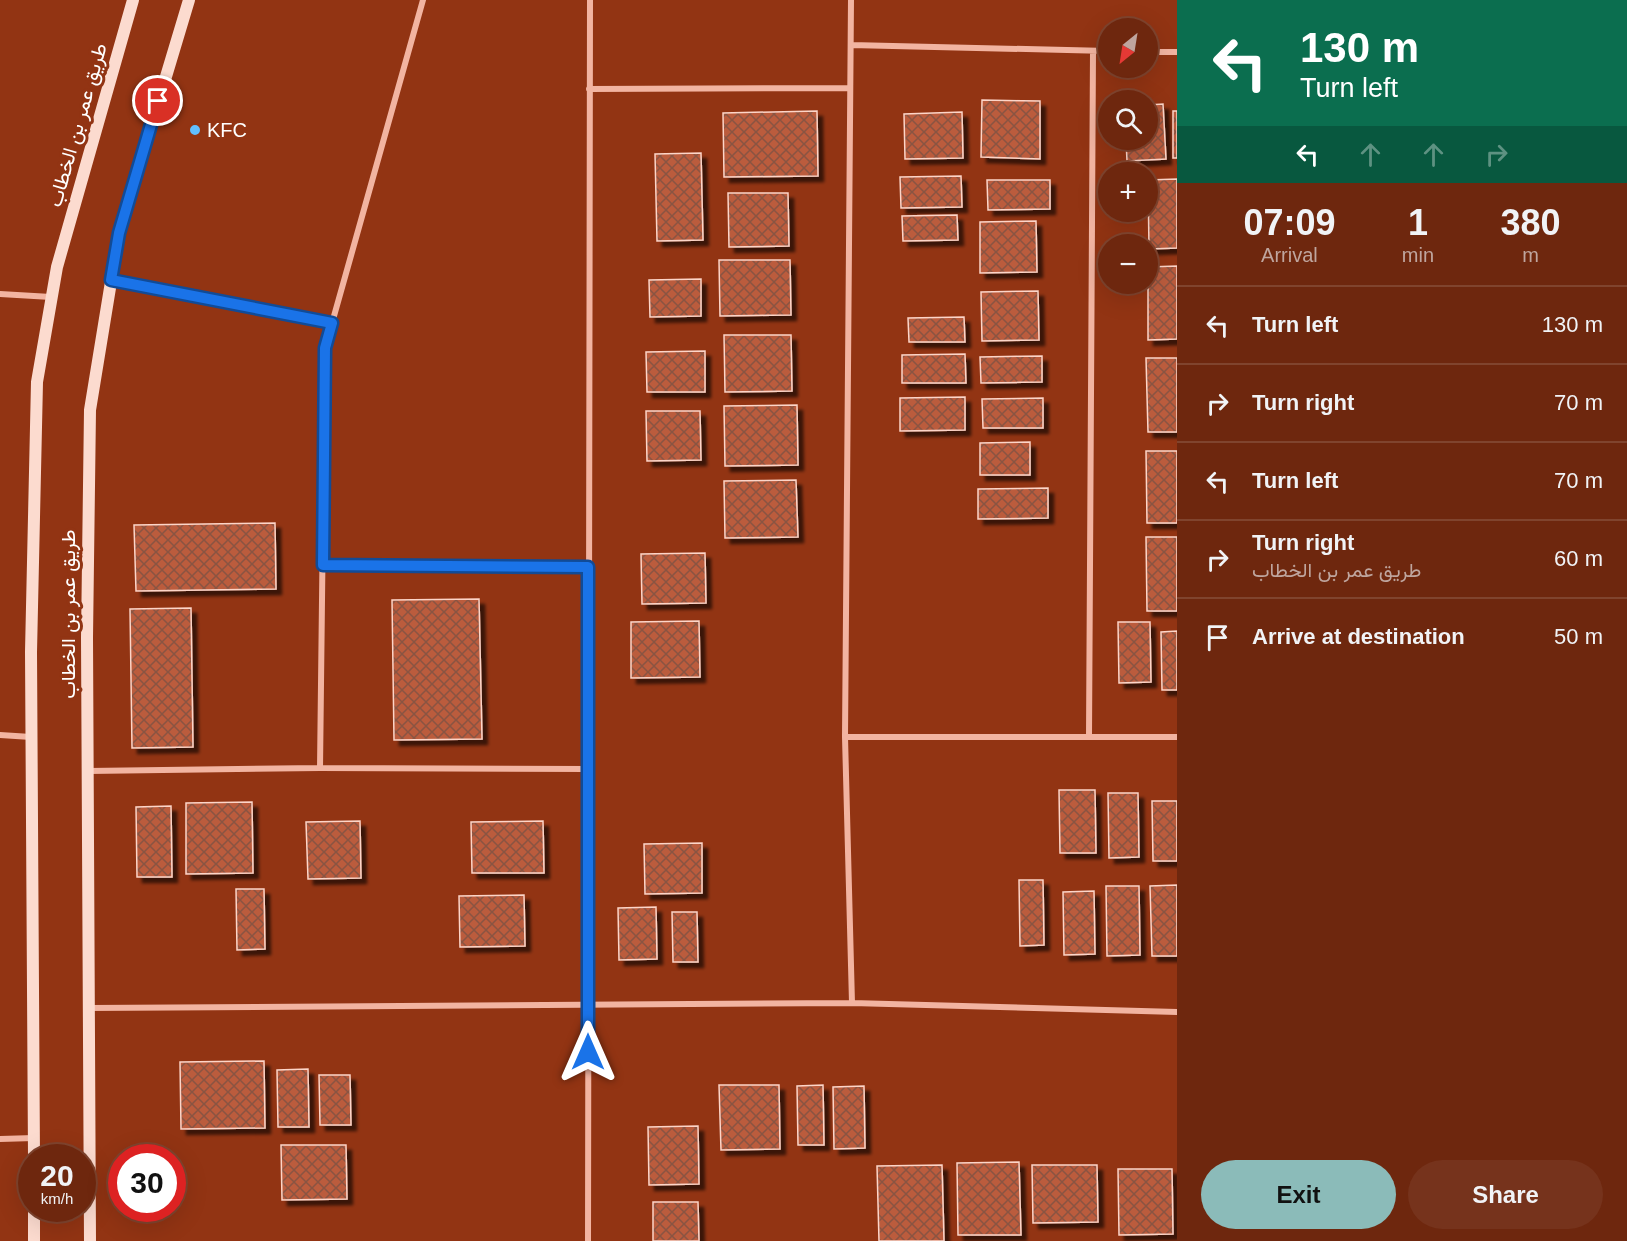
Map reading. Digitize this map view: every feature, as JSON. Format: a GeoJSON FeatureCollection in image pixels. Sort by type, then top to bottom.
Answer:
{"type":"FeatureCollection","features":[{"type":"Feature","properties":{"kind":"main road","name":"طريق عمر بن الخطاب"},"geometry":{"type":"LineString","coordinates":[[34,1144],[32,641],[37,382],[57,267],[133,0]]}},
{"type":"Feature","properties":{"kind":"main road","name":"طريق عمر بن الخطاب"},"geometry":{"type":"LineString","coordinates":[[90,1241],[88,771],[90,410],[119,233],[189,0]]}},
{"type":"Feature","properties":{"kind":"main road"},"geometry":{"type":"LineString","coordinates":[[34,1222],[34,1241]]}},
{"type":"Feature","properties":{"kind":"street"},"geometry":{"type":"LineString","coordinates":[[320,768],[325,348],[423,0]]}},
{"type":"Feature","properties":{"kind":"street"},"geometry":{"type":"LineString","coordinates":[[588,1241],[590,0]]}},
{"type":"Feature","properties":{"kind":"street"},"geometry":{"type":"LineString","coordinates":[[851,0],[845,737],[852,1003]]}},
{"type":"Feature","properties":{"kind":"street"},"geometry":{"type":"LineString","coordinates":[[851,45],[1098,51]]}},
{"type":"Feature","properties":{"kind":"street"},"geometry":{"type":"LineString","coordinates":[[1089,737],[1093,51]]}},
{"type":"Feature","properties":{"kind":"street"},"geometry":{"type":"LineString","coordinates":[[1158,52],[1177,52]]}},
{"type":"Feature","properties":{"kind":"street"},"geometry":{"type":"LineString","coordinates":[[589,89],[850,88]]}},
{"type":"Feature","properties":{"kind":"street"},"geometry":{"type":"LineString","coordinates":[[111,280],[332,323]]}},
{"type":"Feature","properties":{"kind":"street"},"geometry":{"type":"LineString","coordinates":[[0,294],[52,297]]}},
{"type":"Feature","properties":{"kind":"street"},"geometry":{"type":"LineString","coordinates":[[323,565],[588,567]]}},
{"type":"Feature","properties":{"kind":"street"},"geometry":{"type":"LineString","coordinates":[[0,735],[32,737]]}},
{"type":"Feature","properties":{"kind":"street"},"geometry":{"type":"LineString","coordinates":[[845,737],[1177,737]]}},
{"type":"Feature","properties":{"kind":"street"},"geometry":{"type":"LineString","coordinates":[[88,771],[320,768],[588,769]]}},
{"type":"Feature","properties":{"kind":"street"},"geometry":{"type":"LineString","coordinates":[[89,1008],[852,1003],[1177,1011]]}},
{"type":"Feature","properties":{"kind":"street"},"geometry":{"type":"LineString","coordinates":[[0,1139],[34,1138]]}},
{"type":"Feature","properties":{"kind":"building"},"geometry":{"type":"Polygon","coordinates":[[[982,100],[1040,101],[1040,159],[981,157],[982,100]]]}},
{"type":"Feature","properties":{"kind":"building"},"geometry":{"type":"Polygon","coordinates":[[[1158,104],[1163,104],[1166,159],[1127,161],[1126,150],[1158,150],[1158,104]]]}},
{"type":"Feature","properties":{"kind":"building"},"geometry":{"type":"Polygon","coordinates":[[[817,111],[818,176],[724,177],[723,113],[817,111]]]}},
{"type":"Feature","properties":{"kind":"building"},"geometry":{"type":"Polygon","coordinates":[[[1173,111],[1177,111],[1177,158],[1173,158],[1173,111]]]}},
{"type":"Feature","properties":{"kind":"building"},"geometry":{"type":"Polygon","coordinates":[[[962,112],[963,158],[905,159],[904,114],[962,112]]]}},
{"type":"Feature","properties":{"kind":"building"},"geometry":{"type":"Polygon","coordinates":[[[701,153],[703,240],[657,241],[655,154],[701,153]]]}},
{"type":"Feature","properties":{"kind":"building"},"geometry":{"type":"Polygon","coordinates":[[[961,176],[962,207],[901,208],[900,177],[961,176]]]}},
{"type":"Feature","properties":{"kind":"building"},"geometry":{"type":"Polygon","coordinates":[[[1177,179],[1177,248],[1158,249],[1158,234],[1149,234],[1149,222],[1158,222],[1158,180],[1177,179]]]}},
{"type":"Feature","properties":{"kind":"building"},"geometry":{"type":"Polygon","coordinates":[[[987,180],[1050,180],[1050,209],[988,210],[987,180]]]}},
{"type":"Feature","properties":{"kind":"building"},"geometry":{"type":"Polygon","coordinates":[[[728,193],[788,193],[789,246],[729,247],[728,193]]]}},
{"type":"Feature","properties":{"kind":"building"},"geometry":{"type":"Polygon","coordinates":[[[957,215],[958,240],[903,241],[902,216],[957,215]]]}},
{"type":"Feature","properties":{"kind":"building"},"geometry":{"type":"Polygon","coordinates":[[[1036,221],[1037,272],[980,273],[980,222],[1036,221]]]}},
{"type":"Feature","properties":{"kind":"building"},"geometry":{"type":"Polygon","coordinates":[[[719,260],[790,260],[791,315],[720,316],[719,260]]]}},
{"type":"Feature","properties":{"kind":"building"},"geometry":{"type":"Polygon","coordinates":[[[1177,266],[1177,339],[1148,340],[1148,294],[1158,294],[1158,267],[1177,266]]]}},
{"type":"Feature","properties":{"kind":"building"},"geometry":{"type":"Polygon","coordinates":[[[701,279],[701,316],[650,317],[649,280],[701,279]]]}},
{"type":"Feature","properties":{"kind":"building"},"geometry":{"type":"Polygon","coordinates":[[[1038,291],[1039,340],[982,341],[981,292],[1038,291]]]}},
{"type":"Feature","properties":{"kind":"building"},"geometry":{"type":"Polygon","coordinates":[[[964,317],[965,342],[909,342],[908,318],[964,317]]]}},
{"type":"Feature","properties":{"kind":"building"},"geometry":{"type":"Polygon","coordinates":[[[724,335],[791,335],[792,391],[725,392],[724,335]]]}},
{"type":"Feature","properties":{"kind":"building"},"geometry":{"type":"Polygon","coordinates":[[[705,351],[705,392],[647,392],[646,352],[705,351]]]}},
{"type":"Feature","properties":{"kind":"building"},"geometry":{"type":"Polygon","coordinates":[[[965,354],[966,383],[902,383],[902,355],[965,354]]]}},
{"type":"Feature","properties":{"kind":"building"},"geometry":{"type":"Polygon","coordinates":[[[1042,356],[1042,382],[981,383],[980,357],[1042,356]]]}},
{"type":"Feature","properties":{"kind":"building"},"geometry":{"type":"Polygon","coordinates":[[[1146,358],[1177,358],[1177,432],[1148,432],[1146,358]]]}},
{"type":"Feature","properties":{"kind":"building"},"geometry":{"type":"Polygon","coordinates":[[[965,397],[965,430],[900,431],[900,398],[965,397]]]}},
{"type":"Feature","properties":{"kind":"building"},"geometry":{"type":"Polygon","coordinates":[[[1043,398],[1043,428],[983,428],[982,399],[1043,398]]]}},
{"type":"Feature","properties":{"kind":"building"},"geometry":{"type":"Polygon","coordinates":[[[797,405],[798,465],[725,466],[724,406],[797,405]]]}},
{"type":"Feature","properties":{"kind":"building"},"geometry":{"type":"Polygon","coordinates":[[[646,411],[700,411],[701,460],[647,461],[646,411]]]}},
{"type":"Feature","properties":{"kind":"building"},"geometry":{"type":"Polygon","coordinates":[[[1030,442],[1030,475],[980,475],[980,443],[1030,442]]]}},
{"type":"Feature","properties":{"kind":"building"},"geometry":{"type":"Polygon","coordinates":[[[1146,451],[1177,451],[1177,523],[1147,523],[1146,451]]]}},
{"type":"Feature","properties":{"kind":"building"},"geometry":{"type":"Polygon","coordinates":[[[796,480],[798,537],[725,538],[724,481],[796,480]]]}},
{"type":"Feature","properties":{"kind":"building"},"geometry":{"type":"Polygon","coordinates":[[[1048,488],[1048,518],[978,519],[978,489],[1048,488]]]}},
{"type":"Feature","properties":{"kind":"building"},"geometry":{"type":"Polygon","coordinates":[[[275,523],[276,589],[136,591],[134,525],[275,523]]]}},
{"type":"Feature","properties":{"kind":"building"},"geometry":{"type":"Polygon","coordinates":[[[1146,537],[1177,537],[1177,611],[1147,611],[1146,537]]]}},
{"type":"Feature","properties":{"kind":"building"},"geometry":{"type":"Polygon","coordinates":[[[705,553],[706,603],[642,604],[641,554],[705,553]]]}},
{"type":"Feature","properties":{"kind":"building"},"geometry":{"type":"Polygon","coordinates":[[[479,599],[482,739],[394,740],[392,600],[479,599]]]}},
{"type":"Feature","properties":{"kind":"building"},"geometry":{"type":"Polygon","coordinates":[[[191,608],[193,747],[132,748],[130,609],[191,608]]]}},
{"type":"Feature","properties":{"kind":"building"},"geometry":{"type":"Polygon","coordinates":[[[699,621],[700,677],[631,678],[631,622],[699,621]]]}},
{"type":"Feature","properties":{"kind":"building"},"geometry":{"type":"Polygon","coordinates":[[[1118,622],[1150,622],[1151,682],[1119,683],[1118,622]]]}},
{"type":"Feature","properties":{"kind":"building"},"geometry":{"type":"Polygon","coordinates":[[[1177,631],[1177,690],[1162,690],[1161,632],[1177,631]]]}},
{"type":"Feature","properties":{"kind":"building"},"geometry":{"type":"Polygon","coordinates":[[[1059,790],[1095,790],[1096,853],[1060,853],[1059,790]]]}},
{"type":"Feature","properties":{"kind":"building"},"geometry":{"type":"Polygon","coordinates":[[[1108,793],[1138,793],[1139,857],[1109,858],[1108,793]]]}},
{"type":"Feature","properties":{"kind":"building"},"geometry":{"type":"Polygon","coordinates":[[[1152,801],[1177,801],[1177,861],[1153,861],[1152,801]]]}},
{"type":"Feature","properties":{"kind":"building"},"geometry":{"type":"Polygon","coordinates":[[[252,802],[253,873],[186,874],[186,803],[252,802]]]}},
{"type":"Feature","properties":{"kind":"building"},"geometry":{"type":"Polygon","coordinates":[[[171,806],[172,877],[137,877],[136,807],[171,806]]]}},
{"type":"Feature","properties":{"kind":"building"},"geometry":{"type":"Polygon","coordinates":[[[360,821],[361,878],[308,879],[306,822],[360,821]]]}},
{"type":"Feature","properties":{"kind":"building"},"geometry":{"type":"Polygon","coordinates":[[[543,821],[544,873],[472,873],[471,822],[543,821]]]}},
{"type":"Feature","properties":{"kind":"building"},"geometry":{"type":"Polygon","coordinates":[[[702,843],[702,893],[645,894],[644,844],[702,843]]]}},
{"type":"Feature","properties":{"kind":"building"},"geometry":{"type":"Polygon","coordinates":[[[1019,880],[1043,880],[1044,945],[1020,946],[1019,880]]]}},
{"type":"Feature","properties":{"kind":"building"},"geometry":{"type":"Polygon","coordinates":[[[1177,885],[1177,956],[1152,956],[1150,886],[1177,885]]]}},
{"type":"Feature","properties":{"kind":"building"},"geometry":{"type":"Polygon","coordinates":[[[1106,886],[1139,886],[1140,955],[1107,956],[1106,886]]]}},
{"type":"Feature","properties":{"kind":"building"},"geometry":{"type":"Polygon","coordinates":[[[236,889],[264,889],[265,949],[237,950],[236,889]]]}},
{"type":"Feature","properties":{"kind":"building"},"geometry":{"type":"Polygon","coordinates":[[[1094,891],[1095,954],[1064,955],[1063,892],[1094,891]]]}},
{"type":"Feature","properties":{"kind":"building"},"geometry":{"type":"Polygon","coordinates":[[[524,895],[525,946],[460,947],[459,896],[524,895]]]}},
{"type":"Feature","properties":{"kind":"building"},"geometry":{"type":"Polygon","coordinates":[[[656,907],[657,959],[619,960],[618,908],[656,907]]]}},
{"type":"Feature","properties":{"kind":"building"},"geometry":{"type":"Polygon","coordinates":[[[672,912],[697,912],[698,962],[673,962],[672,912]]]}},
{"type":"Feature","properties":{"kind":"building"},"geometry":{"type":"Polygon","coordinates":[[[264,1061],[265,1128],[181,1129],[180,1062],[264,1061]]]}},
{"type":"Feature","properties":{"kind":"building"},"geometry":{"type":"Polygon","coordinates":[[[308,1069],[309,1127],[278,1127],[277,1070],[308,1069]]]}},
{"type":"Feature","properties":{"kind":"building"},"geometry":{"type":"Polygon","coordinates":[[[319,1075],[350,1075],[351,1125],[320,1125],[319,1075]]]}},
{"type":"Feature","properties":{"kind":"building"},"geometry":{"type":"Polygon","coordinates":[[[719,1085],[779,1085],[780,1149],[721,1150],[719,1085]]]}},
{"type":"Feature","properties":{"kind":"building"},"geometry":{"type":"Polygon","coordinates":[[[823,1085],[824,1145],[798,1145],[797,1086],[823,1085]]]}},
{"type":"Feature","properties":{"kind":"building"},"geometry":{"type":"Polygon","coordinates":[[[864,1086],[865,1148],[834,1149],[833,1087],[864,1086]]]}},
{"type":"Feature","properties":{"kind":"building"},"geometry":{"type":"Polygon","coordinates":[[[698,1126],[699,1184],[649,1185],[648,1127],[698,1126]]]}},
{"type":"Feature","properties":{"kind":"building"},"geometry":{"type":"Polygon","coordinates":[[[281,1145],[346,1145],[347,1199],[282,1200],[281,1145]]]}},
{"type":"Feature","properties":{"kind":"building"},"geometry":{"type":"Polygon","coordinates":[[[1019,1162],[1021,1235],[958,1235],[957,1163],[1019,1162]]]}},
{"type":"Feature","properties":{"kind":"building"},"geometry":{"type":"Polygon","coordinates":[[[942,1165],[944,1241],[879,1241],[877,1166],[942,1165]]]}},
{"type":"Feature","properties":{"kind":"building"},"geometry":{"type":"Polygon","coordinates":[[[1032,1165],[1097,1165],[1098,1222],[1033,1223],[1032,1165]]]}},
{"type":"Feature","properties":{"kind":"building"},"geometry":{"type":"Polygon","coordinates":[[[1118,1169],[1172,1169],[1173,1234],[1119,1235],[1118,1169]]]}},
{"type":"Feature","properties":{"kind":"building"},"geometry":{"type":"Polygon","coordinates":[[[653,1202],[698,1202],[699,1241],[653,1241],[653,1202]]]}},
{"type":"Feature","properties":{"kind":"place","name":"KFC"},"geometry":{"type":"Point","coordinates":[195,130]}},
{"type":"Feature","properties":{"kind":"route"},"geometry":{"type":"LineString","coordinates":[[158,101],[119,233],[111,280],[332,323],[325,348],[323,565],[588,567],[588,1052]]}}]}
